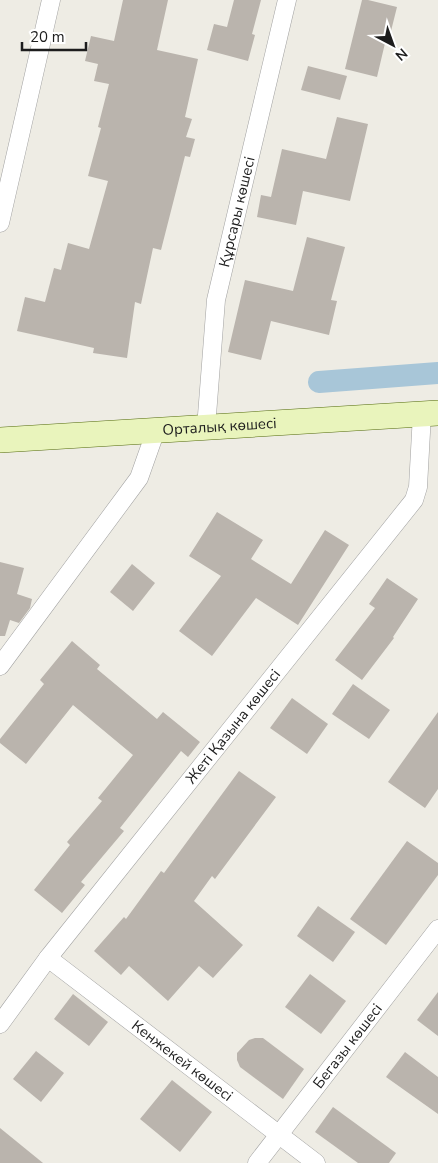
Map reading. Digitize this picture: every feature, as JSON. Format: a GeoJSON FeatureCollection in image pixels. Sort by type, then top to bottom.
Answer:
{"type":"FeatureCollection","features":[{"type":"Feature","properties":{"kind":"main road","name":"Орталық көшесі"},"geometry":{"type":"LineString","coordinates":[[0,440],[430,413]]}},
{"type":"Feature","properties":{"kind":"street"},"geometry":{"type":"LineString","coordinates":[[0,223],[51,0]]}},
{"type":"Feature","properties":{"kind":"street","name":"Құрсары көшесі"},"geometry":{"type":"LineString","coordinates":[[206,428],[216,300],[287,0]]}},
{"type":"Feature","properties":{"kind":"street","name":"Жеті Қазына көшесі"},"geometry":{"type":"LineString","coordinates":[[0,1024],[48,958],[414,500],[418,487],[430,413]]}},
{"type":"Feature","properties":{"kind":"street"},"geometry":{"type":"LineString","coordinates":[[0,666],[139,478],[156,430]]}},
{"type":"Feature","properties":{"kind":"street","name":"Бегазы көшесі"},"geometry":{"type":"LineString","coordinates":[[257,1163],[438,929]]}},
{"type":"Feature","properties":{"kind":"street","name":"Кенжекей көшесі"},"geometry":{"type":"LineString","coordinates":[[48,958],[316,1163]]}},
{"type":"Feature","properties":{"kind":"building"},"geometry":{"type":"Polygon","coordinates":[[[123,0],[168,0],[157,50],[198,59],[185,117],[192,119],[186,137],[195,139],[190,157],[185,156],[161,250],[153,248],[141,304],[135,302],[127,358],[93,353],[94,348],[17,331],[25,297],[45,302],[54,268],[61,270],[68,243],[89,249],[108,181],[88,176],[101,128],[98,127],[109,84],[94,81],[98,64],[85,61],[91,36],[114,41],[123,0]]]}},
{"type":"Feature","properties":{"kind":"building"},"geometry":{"type":"Polygon","coordinates":[[[234,0],[261,0],[252,34],[255,35],[248,61],[207,50],[214,24],[227,27],[234,0]]]}},
{"type":"Feature","properties":{"kind":"building"},"geometry":{"type":"Polygon","coordinates":[[[362,0],[397,7],[389,39],[386,39],[377,77],[345,69],[362,0]]]}},
{"type":"Feature","properties":{"kind":"building"},"geometry":{"type":"Polygon","coordinates":[[[308,66],[347,76],[340,100],[301,90],[308,66]]]}},
{"type":"Feature","properties":{"kind":"building"},"geometry":{"type":"Polygon","coordinates":[[[337,117],[368,124],[350,201],[303,191],[296,225],[257,217],[261,195],[271,197],[282,149],[326,159],[337,117]]]}},
{"type":"Feature","properties":{"kind":"building"},"geometry":{"type":"Polygon","coordinates":[[[307,237],[345,247],[331,300],[337,301],[329,335],[271,321],[261,360],[228,352],[245,280],[293,291],[307,237]]]}},
{"type":"Feature","properties":{"kind":"building"},"geometry":{"type":"Polygon","coordinates":[[[217,512],[263,540],[251,559],[291,584],[325,530],[349,545],[298,625],[256,598],[212,656],[179,631],[221,576],[189,556],[217,512]]]}},
{"type":"Feature","properties":{"kind":"building"},"geometry":{"type":"Polygon","coordinates":[[[0,562],[24,568],[17,594],[32,599],[30,608],[19,623],[10,620],[5,636],[0,636],[0,562]]]}},
{"type":"Feature","properties":{"kind":"building"},"geometry":{"type":"Polygon","coordinates":[[[132,564],[155,583],[133,611],[110,592],[132,564]]]}},
{"type":"Feature","properties":{"kind":"building"},"geometry":{"type":"Polygon","coordinates":[[[387,578],[418,599],[394,638],[362,680],[335,660],[375,608],[369,604],[387,578]]]}},
{"type":"Feature","properties":{"kind":"building"},"geometry":{"type":"Polygon","coordinates":[[[72,641],[100,665],[97,669],[157,719],[163,712],[200,742],[188,757],[181,751],[120,828],[124,831],[81,882],[85,885],[62,913],[34,890],[70,845],[67,842],[102,801],[98,798],[133,755],[73,705],[26,764],[0,743],[0,739],[44,684],[40,680],[72,641]]]}},
{"type":"Feature","properties":{"kind":"building"},"geometry":{"type":"Polygon","coordinates":[[[353,684],[390,710],[369,739],[332,714],[353,684]]]}},
{"type":"Feature","properties":{"kind":"building"},"geometry":{"type":"Polygon","coordinates":[[[292,698],[328,724],[307,754],[270,728],[292,698]]]}},
{"type":"Feature","properties":{"kind":"building"},"geometry":{"type":"Polygon","coordinates":[[[438,712],[438,789],[425,808],[388,782],[438,712]]]}},
{"type":"Feature","properties":{"kind":"building"},"geometry":{"type":"Polygon","coordinates":[[[239,771],[276,797],[215,879],[212,876],[194,901],[243,945],[213,978],[199,966],[168,1001],[129,966],[121,975],[94,951],[124,917],[126,919],[161,871],[164,873],[239,771]]]}},
{"type":"Feature","properties":{"kind":"building"},"geometry":{"type":"Polygon","coordinates":[[[407,841],[438,863],[438,875],[386,945],[350,919],[407,841]]]}},
{"type":"Feature","properties":{"kind":"building"},"geometry":{"type":"Polygon","coordinates":[[[318,906],[355,932],[333,962],[297,936],[318,906]]]}},
{"type":"Feature","properties":{"kind":"building"},"geometry":{"type":"Polygon","coordinates":[[[310,974],[346,1001],[321,1034],[285,1007],[310,974]]]}},
{"type":"Feature","properties":{"kind":"building"},"geometry":{"type":"Polygon","coordinates":[[[438,992],[438,1036],[417,1020],[438,992]]]}},
{"type":"Feature","properties":{"kind":"building"},"geometry":{"type":"Polygon","coordinates":[[[73,994],[108,1022],[89,1046],[54,1019],[73,994]]]}},
{"type":"Feature","properties":{"kind":"building"},"geometry":{"type":"Polygon","coordinates":[[[263,1038],[304,1069],[283,1099],[240,1067],[237,1053],[249,1040],[263,1038]]]}},
{"type":"Feature","properties":{"kind":"building"},"geometry":{"type":"Polygon","coordinates":[[[36,1051],[64,1073],[41,1102],[13,1079],[36,1051]]]}},
{"type":"Feature","properties":{"kind":"building"},"geometry":{"type":"Polygon","coordinates":[[[405,1052],[438,1077],[438,1114],[386,1077],[405,1052]]]}},
{"type":"Feature","properties":{"kind":"building"},"geometry":{"type":"Polygon","coordinates":[[[172,1080],[212,1112],[180,1152],[140,1119],[172,1080]]]}},
{"type":"Feature","properties":{"kind":"building"},"geometry":{"type":"Polygon","coordinates":[[[333,1107],[396,1153],[389,1163],[358,1163],[315,1132],[333,1107]]]}},
{"type":"Feature","properties":{"kind":"building"},"geometry":{"type":"Polygon","coordinates":[[[0,1128],[43,1163],[0,1163],[0,1128]]]}},
{"type":"Feature","properties":{"kind":"waterway"},"geometry":{"type":"LineString","coordinates":[[319,382],[438,373]]}}]}
